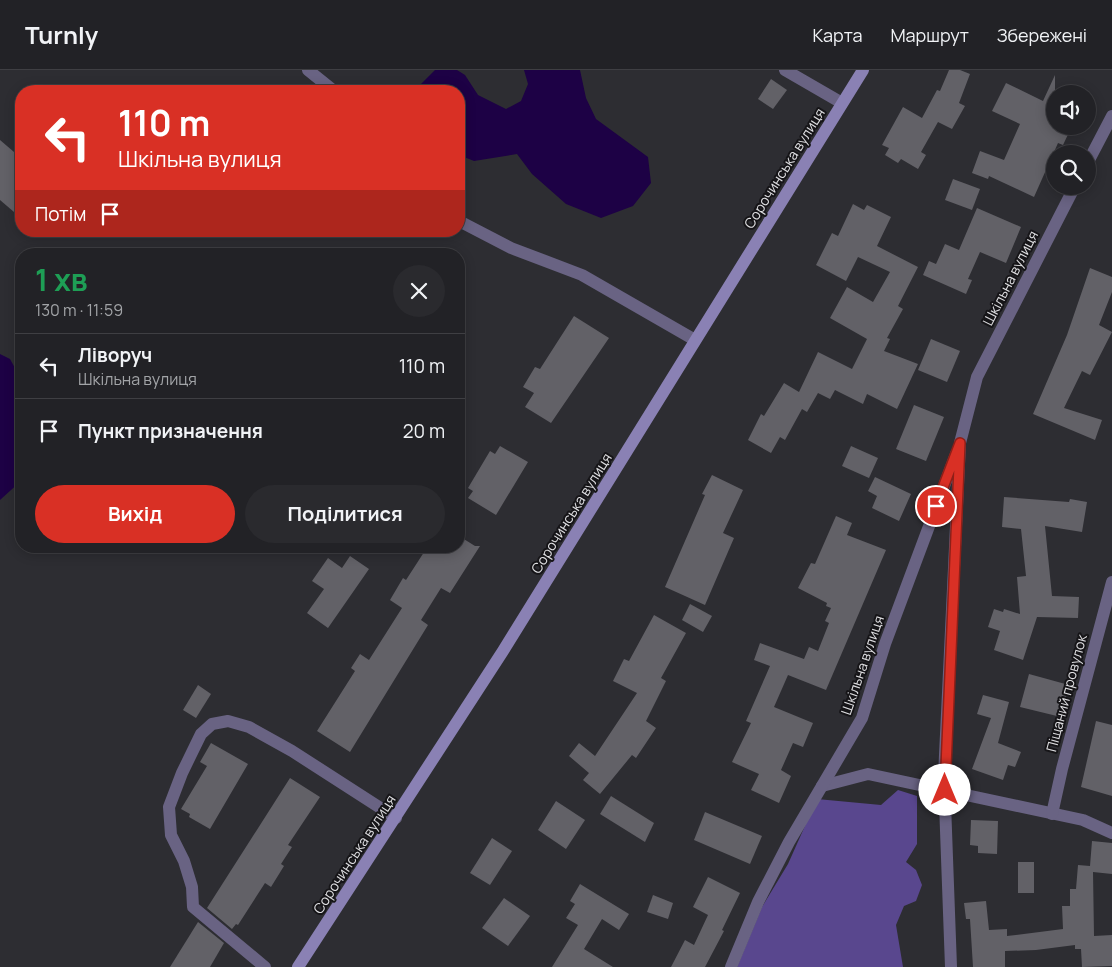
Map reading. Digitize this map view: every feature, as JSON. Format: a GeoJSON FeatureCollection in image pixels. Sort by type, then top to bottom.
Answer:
{"type":"FeatureCollection","features":[{"type":"Feature","properties":{"kind":"main road","name":"Сорочинська вулиця"},"geometry":{"type":"LineString","coordinates":[[298,967],[508,643],[863,70]]}},
{"type":"Feature","properties":{"kind":"street"},"geometry":{"type":"LineString","coordinates":[[308,70],[327,85]]}},
{"type":"Feature","properties":{"kind":"street"},"geometry":{"type":"LineString","coordinates":[[785,70],[842,103]]}},
{"type":"Feature","properties":{"kind":"street"},"geometry":{"type":"LineString","coordinates":[[1096,147],[1112,116]]}},
{"type":"Feature","properties":{"kind":"street","name":"Шкільна вулиця"},"geometry":{"type":"LineString","coordinates":[[731,967],[758,902],[862,718],[891,626],[960,443],[977,377],[1070,195]]}},
{"type":"Feature","properties":{"kind":"street"},"geometry":{"type":"LineString","coordinates":[[465,223],[511,248],[582,275],[695,340]]}},
{"type":"Feature","properties":{"kind":"street","name":"Шкільна вулиця"},"geometry":{"type":"LineString","coordinates":[[951,967],[945,790],[960,443]]}},
{"type":"Feature","properties":{"kind":"street","name":"Піщаний провулок"},"geometry":{"type":"LineString","coordinates":[[1052,814],[1062,769],[1112,582]]}},
{"type":"Feature","properties":{"kind":"street"},"geometry":{"type":"LineString","coordinates":[[264,967],[193,907],[192,887],[184,861],[171,835],[169,807],[182,773],[201,734],[212,724],[228,721],[250,727],[292,751],[396,818]]}},
{"type":"Feature","properties":{"kind":"street"},"geometry":{"type":"LineString","coordinates":[[822,786],[868,774],[1083,820],[1112,833]]}},
{"type":"Feature","properties":{"kind":"shaded area"},"geometry":{"type":"Polygon","coordinates":[[[435,70],[457,70],[465,75],[478,95],[506,109],[521,101],[528,84],[524,70],[580,70],[586,98],[596,119],[648,157],[651,183],[633,206],[601,218],[566,204],[532,174],[517,154],[474,161],[465,157],[465,85],[420,85],[435,70]]]}},
{"type":"Feature","properties":{"kind":"shaded area"},"geometry":{"type":"Polygon","coordinates":[[[0,354],[10,359],[15,368],[15,486],[0,500],[0,354]]]}},
{"type":"Feature","properties":{"kind":"shaded area"},"geometry":{"type":"Polygon","coordinates":[[[898,790],[917,796],[917,844],[906,862],[916,870],[922,885],[916,901],[904,906],[896,925],[903,967],[737,967],[762,907],[788,864],[817,799],[881,805],[898,790]]]}},
{"type":"Feature","properties":{"kind":"building"},"geometry":{"type":"Polygon","coordinates":[[[949,70],[960,70],[970,74],[959,103],[965,106],[952,129],[938,122],[921,152],[926,155],[918,169],[901,159],[898,163],[885,155],[889,148],[882,145],[903,107],[922,118],[937,90],[940,91],[949,70]]]}},
{"type":"Feature","properties":{"kind":"building"},"geometry":{"type":"Polygon","coordinates":[[[1055,75],[1055,85],[1050,85],[1055,75]]]}},
{"type":"Feature","properties":{"kind":"building"},"geometry":{"type":"Polygon","coordinates":[[[771,79],[787,90],[773,109],[758,99],[771,79]]]}},
{"type":"Feature","properties":{"kind":"building"},"geometry":{"type":"Polygon","coordinates":[[[1006,83],[1043,101],[1046,94],[1046,135],[1068,135],[1063,145],[1058,143],[1057,145],[1046,145],[1046,170],[1034,197],[989,176],[988,179],[972,173],[980,151],[1004,160],[1020,124],[992,111],[1006,83]]]}},
{"type":"Feature","properties":{"kind":"building"},"geometry":{"type":"Polygon","coordinates":[[[0,140],[15,153],[15,211],[14,212],[0,200],[0,140]]]}},
{"type":"Feature","properties":{"kind":"building"},"geometry":{"type":"Polygon","coordinates":[[[953,179],[980,189],[972,210],[945,200],[953,179]]]}},
{"type":"Feature","properties":{"kind":"building"},"geometry":{"type":"Polygon","coordinates":[[[853,204],[864,210],[867,205],[891,217],[877,246],[918,267],[898,306],[903,309],[887,338],[890,339],[884,351],[918,364],[897,409],[867,394],[863,404],[835,390],[830,399],[818,393],[807,412],[802,409],[785,440],[780,437],[771,453],[748,440],[761,414],[764,416],[784,383],[799,392],[818,352],[852,369],[867,339],[830,318],[847,287],[873,302],[890,272],[858,257],[846,281],[816,265],[832,233],[838,236],[853,204]]]}},
{"type":"Feature","properties":{"kind":"building"},"geometry":{"type":"Polygon","coordinates":[[[977,208],[1021,227],[1006,263],[980,252],[968,279],[972,280],[966,294],[923,275],[929,261],[936,264],[945,244],[959,250],[977,208]]]}},
{"type":"Feature","properties":{"kind":"building"},"geometry":{"type":"Polygon","coordinates":[[[1090,268],[1112,277],[1112,292],[1099,325],[1112,332],[1090,375],[1082,371],[1064,408],[1102,420],[1095,440],[1033,414],[1067,335],[1090,268]]]}},
{"type":"Feature","properties":{"kind":"building"},"geometry":{"type":"Polygon","coordinates":[[[574,316],[609,338],[551,423],[525,407],[534,393],[523,387],[535,367],[540,369],[574,316]]]}},
{"type":"Feature","properties":{"kind":"building"},"geometry":{"type":"Polygon","coordinates":[[[931,339],[960,351],[947,382],[918,370],[931,339]]]}},
{"type":"Feature","properties":{"kind":"building"},"geometry":{"type":"Polygon","coordinates":[[[914,405],[944,417],[926,461],[896,449],[914,405]]]}},
{"type":"Feature","properties":{"kind":"building"},"geometry":{"type":"Polygon","coordinates":[[[500,446],[528,462],[496,515],[468,498],[473,491],[468,488],[490,451],[495,454],[500,446]]]}},
{"type":"Feature","properties":{"kind":"building"},"geometry":{"type":"Polygon","coordinates":[[[851,446],[878,458],[869,478],[842,466],[851,446]]]}},
{"type":"Feature","properties":{"kind":"building"},"geometry":{"type":"Polygon","coordinates":[[[712,475],[743,490],[723,533],[734,538],[705,605],[665,587],[705,495],[702,494],[712,475]]]}},
{"type":"Feature","properties":{"kind":"building"},"geometry":{"type":"Polygon","coordinates":[[[875,477],[911,494],[899,521],[872,508],[877,496],[868,491],[875,477]]]}},
{"type":"Feature","properties":{"kind":"building"},"geometry":{"type":"Polygon","coordinates":[[[1004,497],[1069,502],[1070,499],[1087,502],[1082,532],[1045,526],[1052,596],[1079,597],[1078,618],[1037,617],[1023,660],[994,650],[1000,631],[988,627],[994,609],[1003,612],[1004,609],[1020,614],[1017,577],[1026,576],[1021,529],[1002,527],[1004,497]]]}},
{"type":"Feature","properties":{"kind":"building"},"geometry":{"type":"Polygon","coordinates":[[[836,516],[852,523],[847,535],[886,550],[826,690],[788,675],[774,707],[813,723],[803,747],[793,743],[781,770],[791,776],[779,803],[751,790],[759,774],[732,762],[751,723],[746,721],[770,666],[754,660],[760,643],[804,659],[809,647],[818,651],[829,623],[825,621],[831,608],[826,606],[827,603],[798,588],[811,563],[815,564],[836,516]]]}},
{"type":"Feature","properties":{"kind":"building"},"geometry":{"type":"Polygon","coordinates":[[[465,540],[475,546],[480,546],[450,593],[441,588],[421,620],[428,625],[350,752],[317,731],[355,671],[351,668],[360,654],[369,660],[402,608],[390,600],[403,578],[406,580],[423,553],[465,553],[465,540]]]}},
{"type":"Feature","properties":{"kind":"building"},"geometry":{"type":"Polygon","coordinates":[[[350,556],[369,569],[328,628],[307,613],[324,589],[312,581],[328,558],[342,568],[350,556]]]}},
{"type":"Feature","properties":{"kind":"building"},"geometry":{"type":"Polygon","coordinates":[[[690,604],[712,616],[703,632],[682,620],[690,604]]]}},
{"type":"Feature","properties":{"kind":"building"},"geometry":{"type":"Polygon","coordinates":[[[654,615],[686,633],[661,678],[666,681],[646,721],[656,728],[636,758],[632,755],[600,794],[583,780],[589,773],[569,756],[579,743],[595,756],[637,693],[613,681],[624,659],[629,661],[654,615]]]}},
{"type":"Feature","properties":{"kind":"building"},"geometry":{"type":"Polygon","coordinates":[[[1029,674],[1069,685],[1061,717],[1020,707],[1029,674]]]}},
{"type":"Feature","properties":{"kind":"building"},"geometry":{"type":"Polygon","coordinates":[[[198,685],[211,694],[196,718],[183,710],[198,685]]]}},
{"type":"Feature","properties":{"kind":"building"},"geometry":{"type":"Polygon","coordinates":[[[983,695],[1009,702],[998,743],[1021,752],[1015,767],[1008,765],[1003,780],[972,769],[991,718],[977,714],[983,695]]]}},
{"type":"Feature","properties":{"kind":"building"},"geometry":{"type":"Polygon","coordinates":[[[1096,721],[1112,725],[1112,796],[1081,787],[1096,721]]]}},
{"type":"Feature","properties":{"kind":"building"},"geometry":{"type":"Polygon","coordinates":[[[211,743],[248,764],[210,829],[189,817],[190,814],[181,809],[207,766],[200,762],[211,743]]]}},
{"type":"Feature","properties":{"kind":"building"},"geometry":{"type":"Polygon","coordinates":[[[290,778],[320,797],[288,845],[292,847],[281,864],[284,866],[271,887],[265,883],[238,925],[236,924],[232,929],[207,908],[290,778]]]}},
{"type":"Feature","properties":{"kind":"building"},"geometry":{"type":"Polygon","coordinates":[[[611,796],[654,823],[645,842],[600,814],[611,796]]]}},
{"type":"Feature","properties":{"kind":"building"},"geometry":{"type":"Polygon","coordinates":[[[556,801],[585,820],[566,849],[538,830],[556,801]]]}},
{"type":"Feature","properties":{"kind":"building"},"geometry":{"type":"Polygon","coordinates":[[[705,812],[762,836],[750,864],[694,840],[705,812]]]}},
{"type":"Feature","properties":{"kind":"building"},"geometry":{"type":"Polygon","coordinates":[[[971,820],[998,821],[997,854],[978,853],[978,846],[970,845],[971,820]]]}},
{"type":"Feature","properties":{"kind":"building"},"geometry":{"type":"Polygon","coordinates":[[[492,838],[512,851],[490,885],[470,873],[492,838]]]}},
{"type":"Feature","properties":{"kind":"building"},"geometry":{"type":"Polygon","coordinates":[[[1092,841],[1112,843],[1112,874],[1093,872],[1094,936],[1112,935],[1112,966],[1082,967],[1081,949],[1075,949],[1075,945],[1036,950],[1005,951],[1005,967],[973,967],[970,919],[966,919],[964,903],[986,901],[989,930],[1007,929],[1007,936],[1063,929],[1062,906],[1070,906],[1070,889],[1076,889],[1078,865],[1090,866],[1092,841]]]}},
{"type":"Feature","properties":{"kind":"building"},"geometry":{"type":"Polygon","coordinates":[[[1018,862],[1034,862],[1034,893],[1018,893],[1018,862]]]}},
{"type":"Feature","properties":{"kind":"building"},"geometry":{"type":"Polygon","coordinates":[[[708,877],[740,893],[722,930],[724,931],[705,967],[671,967],[685,940],[694,945],[708,915],[693,907],[708,877]]]}},
{"type":"Feature","properties":{"kind":"building"},"geometry":{"type":"Polygon","coordinates":[[[580,884],[629,914],[619,930],[602,919],[584,949],[613,967],[552,967],[578,925],[566,918],[575,904],[570,901],[580,884]]]}},
{"type":"Feature","properties":{"kind":"building"},"geometry":{"type":"Polygon","coordinates":[[[653,895],[673,903],[668,919],[647,912],[653,895]]]}},
{"type":"Feature","properties":{"kind":"building"},"geometry":{"type":"Polygon","coordinates":[[[504,898],[530,916],[508,946],[482,928],[504,898]]]}},
{"type":"Feature","properties":{"kind":"building"},"geometry":{"type":"Polygon","coordinates":[[[198,922],[224,943],[210,967],[170,967],[198,922]]]}},
{"type":"Feature","properties":{"kind":"route"},"geometry":{"type":"LineString","coordinates":[[936,506],[960,443],[944,776],[945,790]]}}]}
